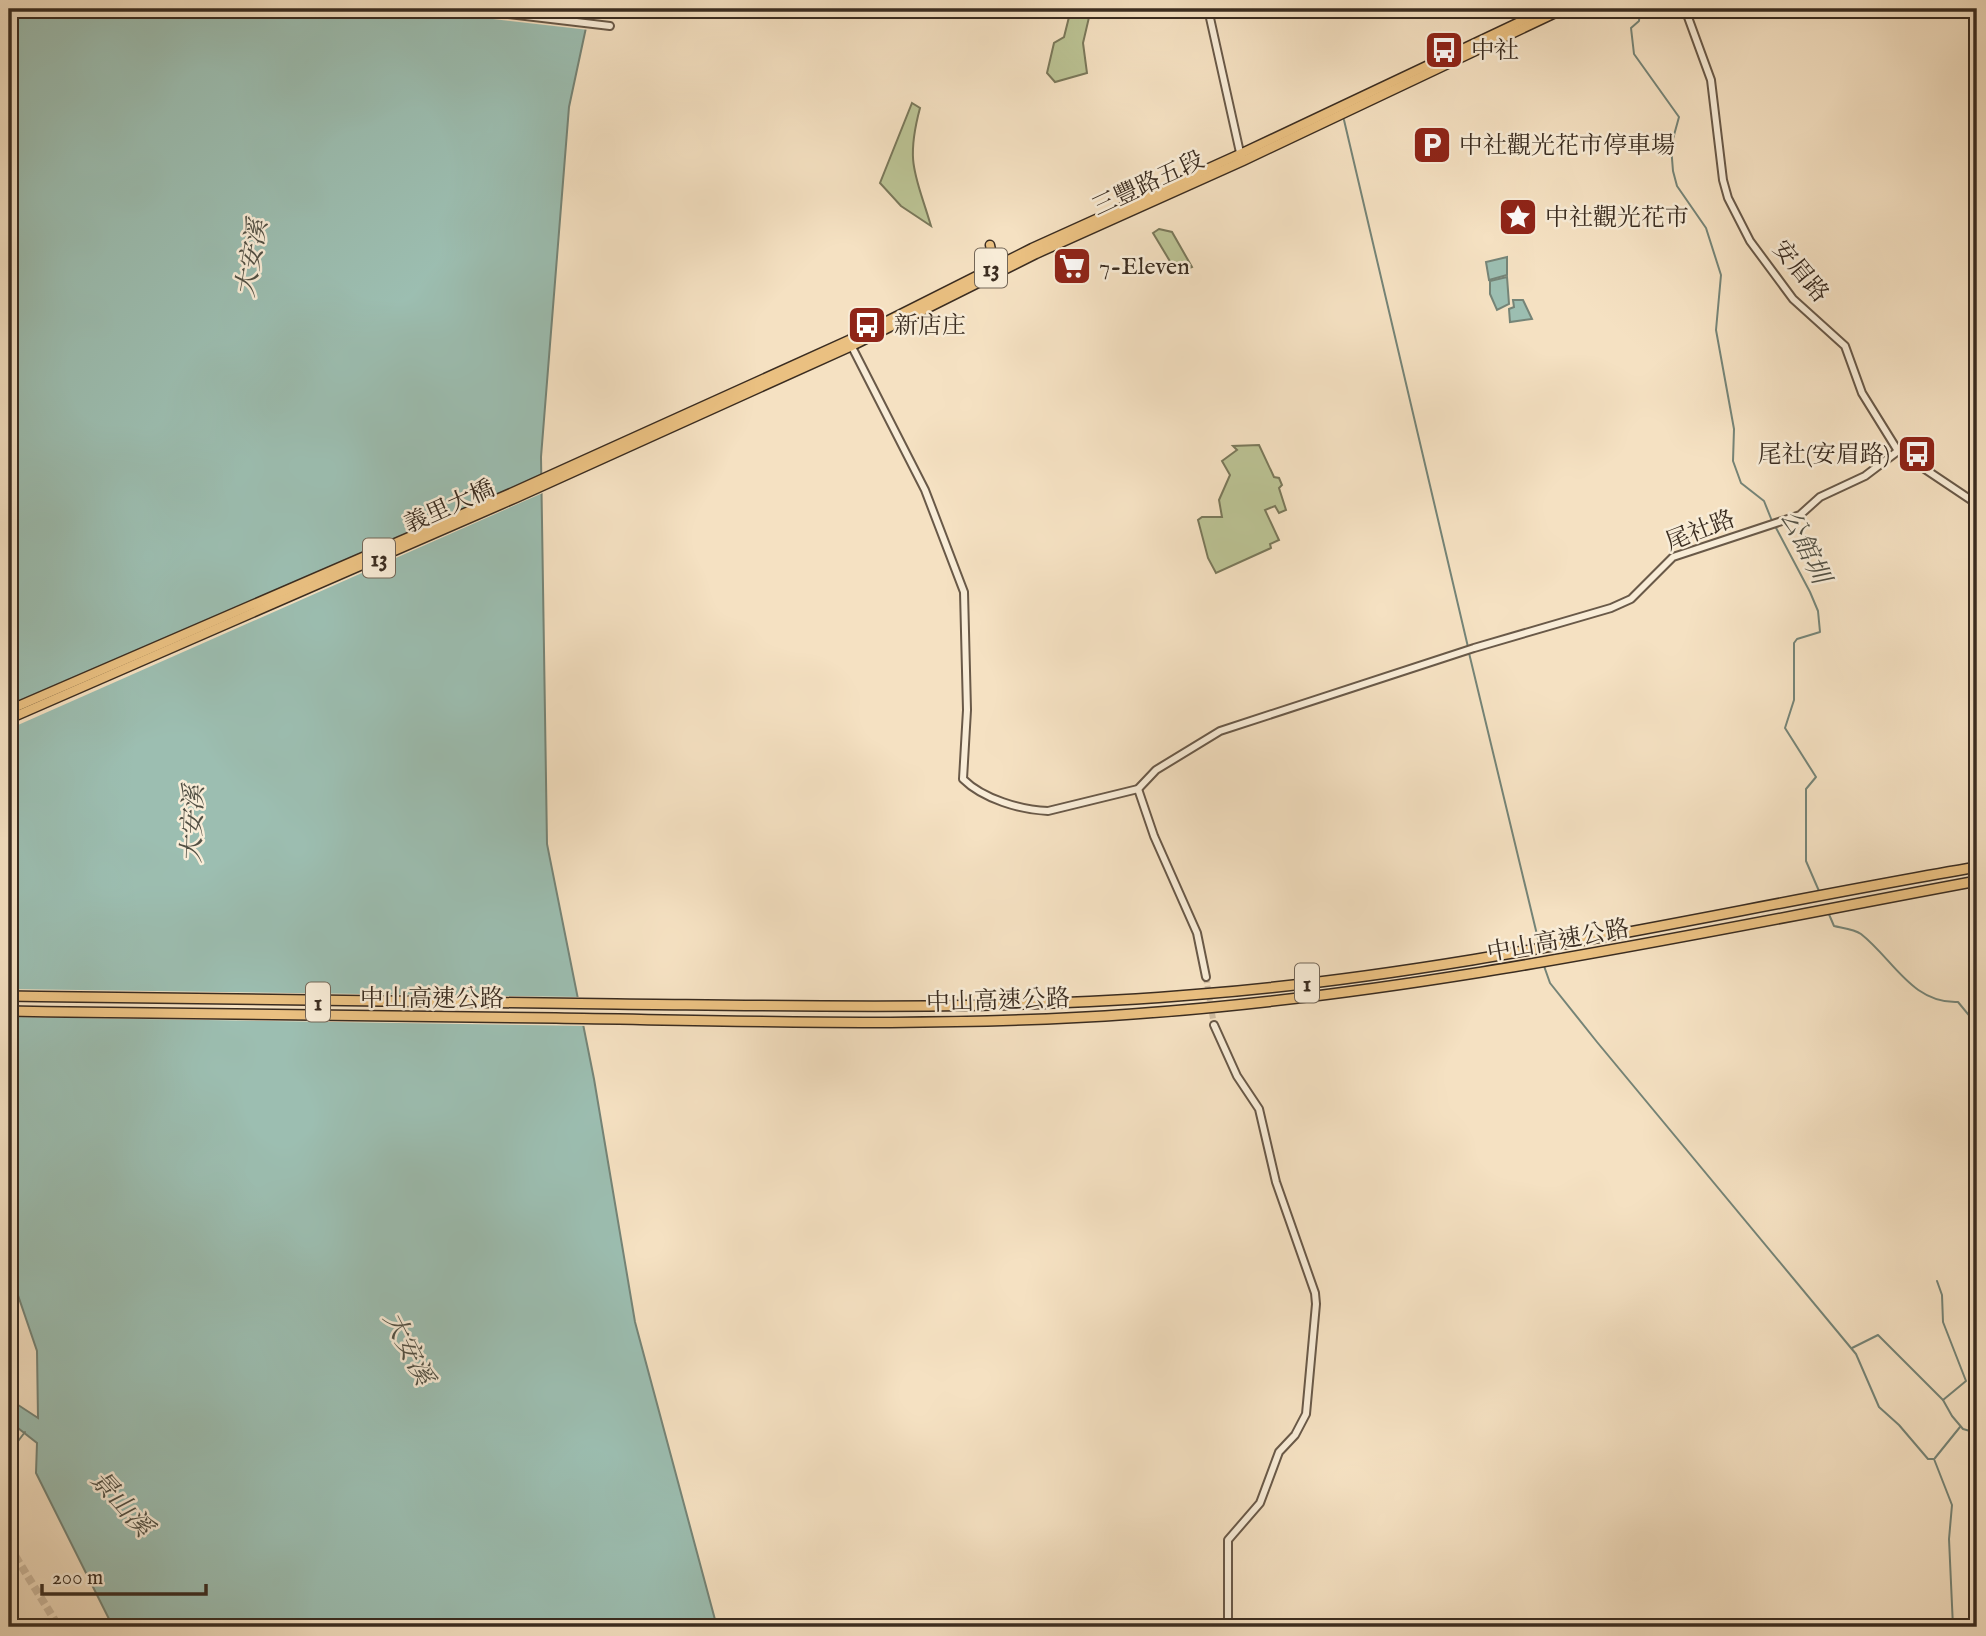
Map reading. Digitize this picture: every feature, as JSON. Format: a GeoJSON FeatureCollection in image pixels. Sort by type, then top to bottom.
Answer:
{"type":"FeatureCollection","features":[{"type":"Feature","properties":{"kind":"highway","name":"中山高速公路"},"geometry":{"type":"LineString","coordinates":[[9,996],[914,1007],[1204,994],[1373,975],[1544,948],[1977,867]]}},
{"type":"Feature","properties":{"kind":"highway","name":"中山高速公路"},"geometry":{"type":"LineString","coordinates":[[9,1011],[627,1020],[1004,1020],[1236,1006],[1341,995],[1574,957],[1977,881]]}},
{"type":"Feature","properties":{"kind":"main road","name":"三豐路五段"},"geometry":{"type":"LineString","coordinates":[[746,390],[850,343],[1547,9]]}},
{"type":"Feature","properties":{"kind":"main road","name":"三豐路五段"},"geometry":{"type":"LineString","coordinates":[[850,343],[989,269],[1564,9]]}},
{"type":"Feature","properties":{"kind":"main road"},"geometry":{"type":"LineString","coordinates":[[989,269],[993,260],[990,245]]}},
{"type":"Feature","properties":{"kind":"main road","name":"義里大橋"},"geometry":{"type":"LineString","coordinates":[[9,710],[746,390]]}},
{"type":"Feature","properties":{"kind":"main road","name":"義里大橋"},"geometry":{"type":"LineString","coordinates":[[9,719],[746,390]]}},
{"type":"Feature","properties":{"kind":"street"},"geometry":{"type":"LineString","coordinates":[[467,9],[610,26]]}},
{"type":"Feature","properties":{"kind":"street"},"geometry":{"type":"LineString","coordinates":[[1208,9],[1241,157]]}},
{"type":"Feature","properties":{"kind":"street","name":"安眉路"},"geometry":{"type":"LineString","coordinates":[[1685,9],[1711,80],[1723,180],[1736,216],[1750,241],[1793,299],[1845,346],[1862,393],[1898,452],[1977,504]]}},
{"type":"Feature","properties":{"kind":"street"},"geometry":{"type":"LineString","coordinates":[[850,343],[925,490],[964,592],[967,710],[963,779],[971,786],[1018,807],[1048,811],[1138,789],[1154,836],[1197,933],[1206,977]]}},
{"type":"Feature","properties":{"kind":"street","name":"尾社路"},"geometry":{"type":"LineString","coordinates":[[1138,789],[1173,759],[1220,731],[1625,601],[1673,557],[1800,515],[1819,497],[1865,476],[1898,452]]}},
{"type":"Feature","properties":{"kind":"street"},"geometry":{"type":"LineString","coordinates":[[1214,1026],[1237,1076],[1259,1109],[1276,1182],[1315,1293],[1316,1304],[1306,1414],[1295,1436],[1279,1452],[1261,1503],[1230,1536],[1227,1556],[1228,1627]]}},
{"type":"Feature","properties":{"kind":"green space"},"geometry":{"type":"Polygon","coordinates":[[[1071,9],[1107,9],[1090,13],[1083,43],[1087,73],[1055,82],[1047,73],[1054,43],[1064,37],[1071,9]]]}},
{"type":"Feature","properties":{"kind":"green space"},"geometry":{"type":"Polygon","coordinates":[[[912,103],[920,108],[913,143],[914,169],[931,226],[901,206],[880,183],[912,103]]]}},
{"type":"Feature","properties":{"kind":"green space"},"geometry":{"type":"Polygon","coordinates":[[[1159,229],[1172,232],[1192,267],[1177,273],[1153,233],[1159,229]]]}},
{"type":"Feature","properties":{"kind":"green space"},"geometry":{"type":"Polygon","coordinates":[[[1259,445],[1274,477],[1279,478],[1282,485],[1279,488],[1286,510],[1279,513],[1275,506],[1265,510],[1279,540],[1270,544],[1271,548],[1216,573],[1208,558],[1198,520],[1202,517],[1222,517],[1219,500],[1230,475],[1222,461],[1237,450],[1233,446],[1259,445]]]}},
{"type":"Feature","properties":{"kind":"water"},"geometry":{"type":"Polygon","coordinates":[[[9,9],[590,9],[569,107],[541,457],[547,844],[594,1079],[635,1322],[717,1627],[113,1627],[36,1473],[37,1443],[9,1421],[9,1399],[38,1418],[37,1351],[9,1269],[9,9]]]}},
{"type":"Feature","properties":{"kind":"water"},"geometry":{"type":"Polygon","coordinates":[[[1507,257],[1507,275],[1489,280],[1486,262],[1507,257]]]}},
{"type":"Feature","properties":{"kind":"water"},"geometry":{"type":"Polygon","coordinates":[[[1507,277],[1509,304],[1497,310],[1490,294],[1490,281],[1507,277]]]}},
{"type":"Feature","properties":{"kind":"water"},"geometry":{"type":"Polygon","coordinates":[[[1513,300],[1523,300],[1532,319],[1510,322],[1509,309],[1514,307],[1513,300]]]}},
{"type":"Feature","properties":{"kind":"pier"},"geometry":{"type":"Polygon","coordinates":[[[407,9],[468,9],[590,23],[589,30],[407,9]]]}},
{"type":"Feature","properties":{"kind":"pier"},"geometry":{"type":"Polygon","coordinates":[[[544,475],[545,492],[9,729],[9,710],[544,475]]]}},
{"type":"Feature","properties":{"kind":"pier"},"geometry":{"type":"Polygon","coordinates":[[[9,989],[581,997],[587,1026],[9,1017],[9,989]]]}},
{"type":"Feature","properties":{"kind":"waterway","name":"公館圳"},"geometry":{"type":"LineString","coordinates":[[1640,9],[1639,21],[1631,28],[1634,54],[1679,117],[1671,146],[1673,171],[1677,186],[1706,228],[1721,275],[1716,330],[1734,429],[1733,461],[1741,483],[1764,501],[1772,521]]}},
{"type":"Feature","properties":{"kind":"waterway"},"geometry":{"type":"LineString","coordinates":[[1344,120],[1468,647]]}},
{"type":"Feature","properties":{"kind":"waterway","name":"公館圳"},"geometry":{"type":"LineString","coordinates":[[1775,526],[1818,611],[1820,632],[1797,639],[1794,643],[1794,700],[1785,728],[1816,777],[1806,789],[1806,861],[1819,891]]}},
{"type":"Feature","properties":{"kind":"waterway"},"geometry":{"type":"LineString","coordinates":[[1469,653],[1539,943]]}},
{"type":"Feature","properties":{"kind":"waterway","name":"公館圳"},"geometry":{"type":"LineString","coordinates":[[1828,912],[1834,926],[1861,934],[1916,988],[1942,1001],[1958,1002],[1977,1025]]}},
{"type":"Feature","properties":{"kind":"waterway"},"geometry":{"type":"LineString","coordinates":[[1544,966],[1550,983],[1597,1042],[1856,1354],[1879,1407],[1899,1425],[1928,1459],[1934,1459],[1952,1505],[1949,1539],[1953,1627]]}},
{"type":"Feature","properties":{"kind":"waterway"},"geometry":{"type":"LineString","coordinates":[[1937,1281],[1942,1295],[1943,1322],[1966,1381],[1943,1400]]}},
{"type":"Feature","properties":{"kind":"waterway"},"geometry":{"type":"LineString","coordinates":[[1852,1348],[1878,1335],[1943,1400],[1963,1429],[1977,1433]]}},
{"type":"Feature","properties":{"kind":"waterway"},"geometry":{"type":"LineString","coordinates":[[1935,1458],[1960,1427]]}},
{"type":"Feature","properties":{"kind":"waterway"},"geometry":{"type":"LineString","coordinates":[[9,1453],[25,1432]]}},
{"type":"Feature","properties":{"kind":"tunnel"},"geometry":{"type":"LineString","coordinates":[[1206,977],[1214,1025]]}},
{"type":"Feature","properties":{"kind":"tunnel"},"geometry":{"type":"LineString","coordinates":[[9,1546],[59,1627]]}},
{"type":"Feature","properties":{"kind":"place","name":"中社"},"geometry":{"type":"Point","coordinates":[1444,50]}},
{"type":"Feature","properties":{"kind":"place","name":"中社觀光花市停車場"},"geometry":{"type":"Point","coordinates":[1432,145]}},
{"type":"Feature","properties":{"kind":"place","name":"中社觀光花市"},"geometry":{"type":"Point","coordinates":[1518,217]}},
{"type":"Feature","properties":{"kind":"place","name":"7-Eleven"},"geometry":{"type":"Point","coordinates":[1072,266]}},
{"type":"Feature","properties":{"kind":"place","name":"新店庄"},"geometry":{"type":"Point","coordinates":[867,325]}},
{"type":"Feature","properties":{"kind":"place","name":"尾社(安眉路)"},"geometry":{"type":"Point","coordinates":[1917,454]}},
{"type":"Feature","properties":{"kind":"water label","name":"大安溪"},"geometry":{"type":"Point","coordinates":[251,258]}},
{"type":"Feature","properties":{"kind":"water label","name":"大安溪"},"geometry":{"type":"Point","coordinates":[192,824]}},
{"type":"Feature","properties":{"kind":"water label","name":"大安溪"},"geometry":{"type":"Point","coordinates":[409,1348]}},
{"type":"Feature","properties":{"kind":"water label","name":"景山溪"},"geometry":{"type":"Point","coordinates":[122,1503]}}]}
